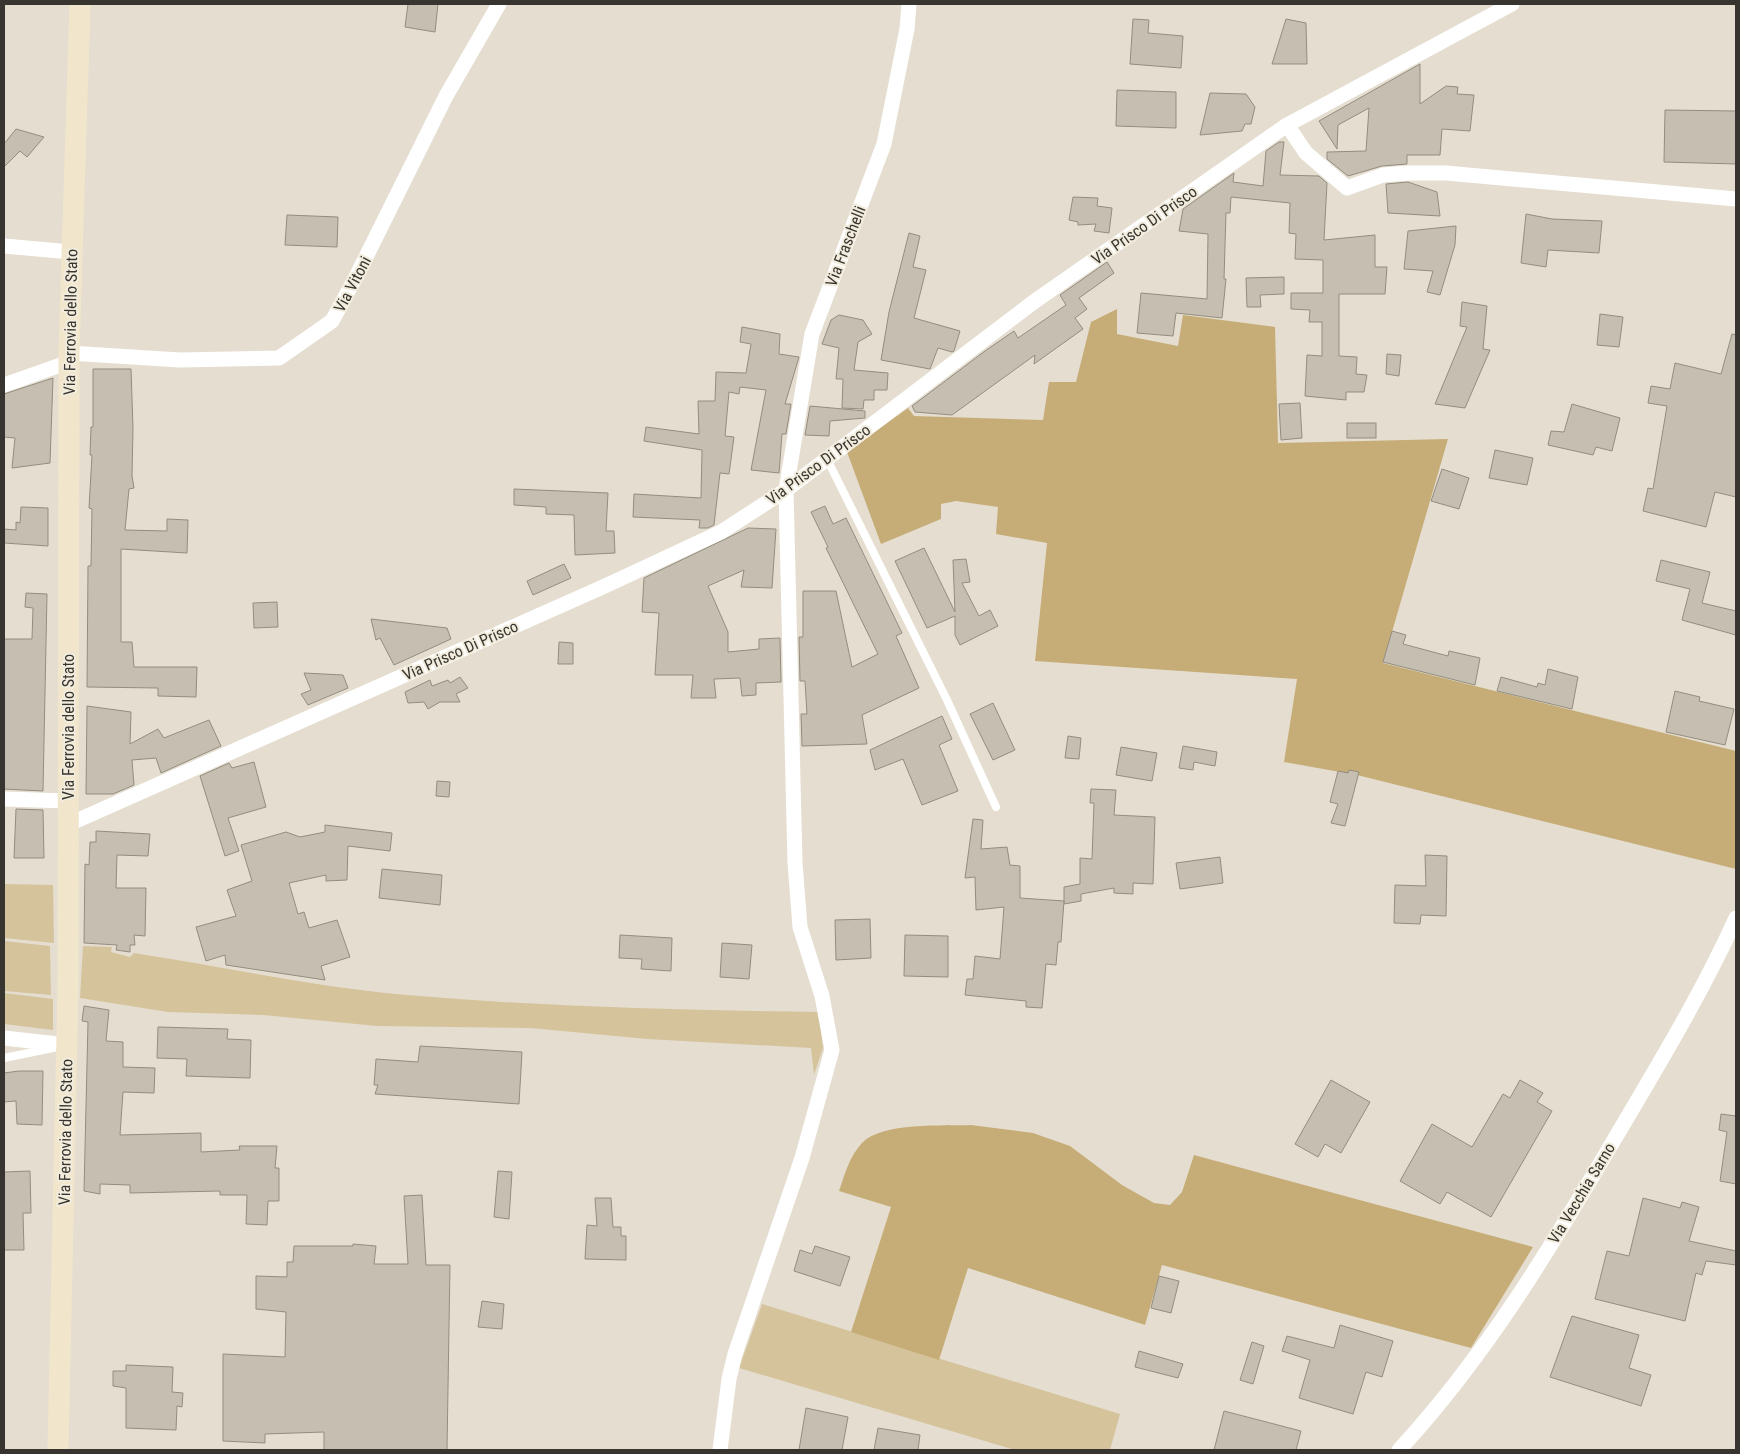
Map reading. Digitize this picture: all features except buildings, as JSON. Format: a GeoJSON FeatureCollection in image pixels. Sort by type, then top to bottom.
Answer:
{"type":"FeatureCollection","features":[{"type":"Feature","properties":{"kind":"main road","name":"Via Ferrovia dello Stato"},"geometry":{"type":"LineString","coordinates":[[58,1450],[67,1045],[69,358],[80,4]]}},
{"type":"Feature","properties":{"kind":"street","name":"Via Vitoni"},"geometry":{"type":"LineString","coordinates":[[69,358],[180,360],[278,358],[332,321],[446,96],[499,4]]}},
{"type":"Feature","properties":{"kind":"street","name":"Via Fraschelli"},"geometry":{"type":"LineString","coordinates":[[720,1450],[729,1379],[735,1354],[802,1158],[832,1050],[822,996],[800,927],[795,863],[786,490],[812,334],[884,144],[907,29],[909,4]]}},
{"type":"Feature","properties":{"kind":"street","name":"Via Prisco Di Prisco"},"geometry":{"type":"LineString","coordinates":[[68,824],[722,532],[786,490],[1035,301],[1287,124],[1512,4]]}},
{"type":"Feature","properties":{"kind":"street"},"geometry":{"type":"LineString","coordinates":[[1287,124],[1306,153],[1347,188],[1383,176],[1408,173],[1446,173],[1736,199]]}},
{"type":"Feature","properties":{"kind":"street"},"geometry":{"type":"LineString","coordinates":[[4,246],[71,252]]}},
{"type":"Feature","properties":{"kind":"street"},"geometry":{"type":"LineString","coordinates":[[4,385],[69,358]]}},
{"type":"Feature","properties":{"kind":"street"},"geometry":{"type":"LineString","coordinates":[[4,799],[68,801]]}},
{"type":"Feature","properties":{"kind":"street","name":"Via Vecchia Sarno"},"geometry":{"type":"LineString","coordinates":[[1399,1450],[1469,1368],[1519,1296],[1672,1041],[1709,976],[1736,918]]}},
{"type":"Feature","properties":{"kind":"street"},"geometry":{"type":"LineString","coordinates":[[4,1038],[67,1045]]}},
{"type":"Feature","properties":{"kind":"lane"},"geometry":{"type":"LineString","coordinates":[[827,459],[947,700],[996,807]]}},
{"type":"Feature","properties":{"kind":"lane"},"geometry":{"type":"LineString","coordinates":[[4,1058],[67,1045]]}},
{"type":"Feature","properties":{"kind":"shaded area"},"geometry":{"type":"Polygon","coordinates":[[[1117,309],[1117,334],[1178,346],[1183,315],[1275,327],[1278,443],[1448,439],[1383,663],[1736,751],[1736,869],[1357,775],[1284,762],[1297,679],[1035,661],[1047,543],[996,534],[998,507],[956,501],[941,504],[941,519],[881,544],[847,452],[908,408],[914,416],[1043,420],[1049,382],[1076,382],[1091,322],[1117,309]]]}},
{"type":"Feature","properties":{"kind":"shaded area"},"geometry":{"type":"Polygon","coordinates":[[[4,884],[53,885],[54,943],[4,938],[4,884]]]}},
{"type":"Feature","properties":{"kind":"shaded area"},"geometry":{"type":"Polygon","coordinates":[[[4,941],[50,946],[51,995],[4,991],[4,941]]]}},
{"type":"Feature","properties":{"kind":"shaded area"},"geometry":{"type":"Polygon","coordinates":[[[83,946],[112,947],[111,952],[130,957],[134,953],[304,982],[407,995],[613,1007],[819,1012],[823,1048],[814,1075],[811,1048],[647,1039],[530,1028],[377,1026],[263,1015],[168,1012],[80,998],[83,946]]]}},
{"type":"Feature","properties":{"kind":"shaded area"},"geometry":{"type":"Polygon","coordinates":[[[4,993],[53,999],[53,1030],[4,1024],[4,993]]]}},
{"type":"Feature","properties":{"kind":"shaded area"},"geometry":{"type":"Polygon","coordinates":[[[971,1125],[1033,1133],[1070,1146],[1122,1185],[1154,1203],[1170,1205],[1182,1192],[1194,1155],[1533,1247],[1471,1348],[1162,1265],[1145,1325],[968,1268],[939,1360],[851,1332],[891,1207],[839,1191],[854,1154],[862,1143],[871,1136],[883,1131],[914,1126],[971,1125]]]}},
{"type":"Feature","properties":{"kind":"shaded area"},"geometry":{"type":"Polygon","coordinates":[[[762,1304],[1120,1414],[1110,1450],[1015,1450],[739,1368],[762,1304]]]}}]}
